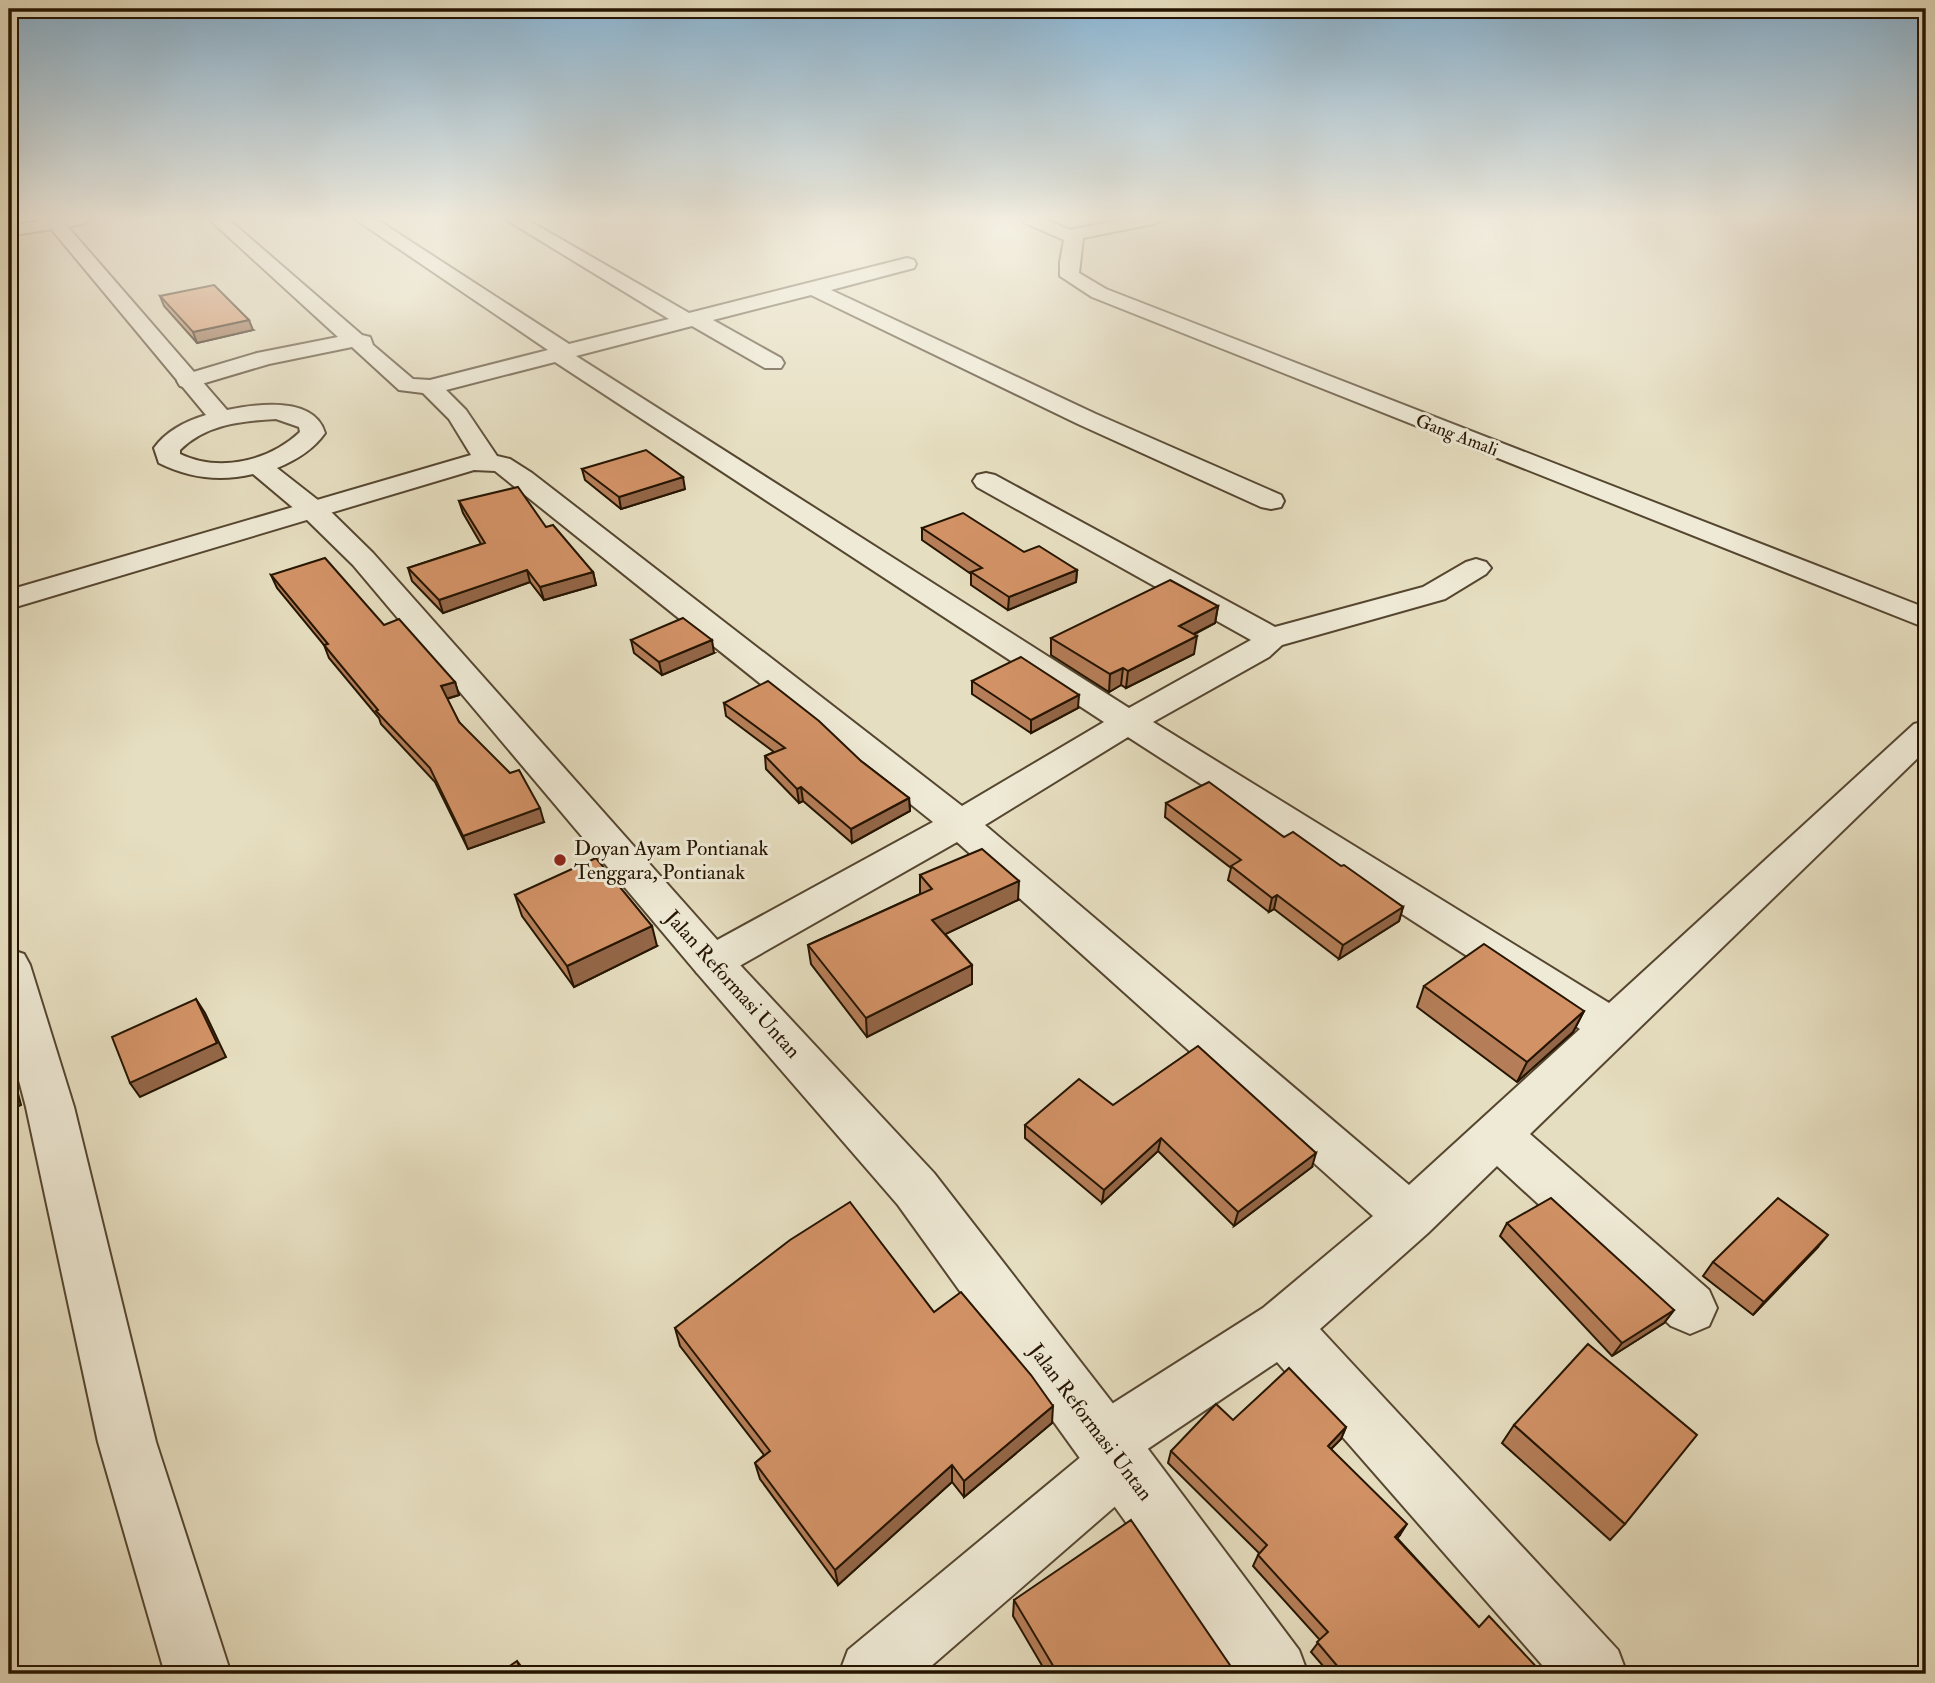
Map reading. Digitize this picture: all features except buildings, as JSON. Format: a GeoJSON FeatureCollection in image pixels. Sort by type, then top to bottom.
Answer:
{"type":"FeatureCollection","features":[{"type":"Feature","properties":{"kind":"street"},"geometry":{"type":"LineString","coordinates":[[118,298],[221,418]]}},
{"type":"Feature","properties":{"kind":"street"},"geometry":{"type":"LineString","coordinates":[[306,298],[354,340]]}},
{"type":"Feature","properties":{"kind":"street"},"geometry":{"type":"LineString","coordinates":[[480,298],[1128,722],[1612,1027]]}},
{"type":"Feature","properties":{"kind":"street"},"geometry":{"type":"LineString","coordinates":[[652,298],[773,363]]}},
{"type":"Feature","properties":{"kind":"street"},"geometry":{"type":"LineString","coordinates":[[188,381],[265,358],[354,340],[362,342],[363,347],[407,385],[430,387],[775,298]]}},
{"type":"Feature","properties":{"kind":"street"},"geometry":{"type":"LineString","coordinates":[[833,298],[1087,419],[1271,501]]}},
{"type":"Feature","properties":{"kind":"street","name":"Gang Amali"},"geometry":{"type":"LineString","coordinates":[[1111,298],[1926,619]]}},
{"type":"Feature","properties":{"kind":"street"},"geometry":{"type":"LineString","coordinates":[[430,387],[458,415],[488,461]]}},
{"type":"Feature","properties":{"kind":"street"},"geometry":{"type":"LineString","coordinates":[[276,412],[297,416],[310,423],[313,433],[303,445],[284,456],[257,465],[228,470],[201,470],[180,466],[168,458],[167,448],[177,437],[196,426],[221,418],[276,412]]}},
{"type":"Feature","properties":{"kind":"street"},"geometry":{"type":"LineString","coordinates":[[9,600],[473,462],[501,464],[523,478],[727,643],[960,824],[1410,1217]]}},
{"type":"Feature","properties":{"kind":"street","name":"Jalan Reformasi Untan"},"geometry":{"type":"LineString","coordinates":[[257,465],[313,510],[363,559],[712,962],[916,1189],[1114,1452],[1275,1674]]}},
{"type":"Feature","properties":{"kind":"street"},"geometry":{"type":"LineString","coordinates":[[986,481],[1269,639]]}},
{"type":"Feature","properties":{"kind":"street"},"geometry":{"type":"LineString","coordinates":[[712,962],[960,824],[1128,722],[1258,650],[1269,639],[1434,593],[1476,568]]}},
{"type":"Feature","properties":{"kind":"street"},"geometry":{"type":"LineString","coordinates":[[872,1674],[1114,1452],[1282,1327],[1410,1217],[1926,731]]}},
{"type":"Feature","properties":{"kind":"street"},"geometry":{"type":"LineString","coordinates":[[9,965],[50,1107],[127,1442],[198,1674]]}},
{"type":"Feature","properties":{"kind":"street"},"geometry":{"type":"LineString","coordinates":[[1497,1136],[1690,1308]]}},
{"type":"Feature","properties":{"kind":"street"},"geometry":{"type":"LineString","coordinates":[[1282,1327],[1594,1674]]}},
{"type":"Feature","properties":{"kind":"place","name":"Doyan Ayam Pontianak Tenggara, Pontianak"},"geometry":{"type":"Point","coordinates":[560,860]}}]}
